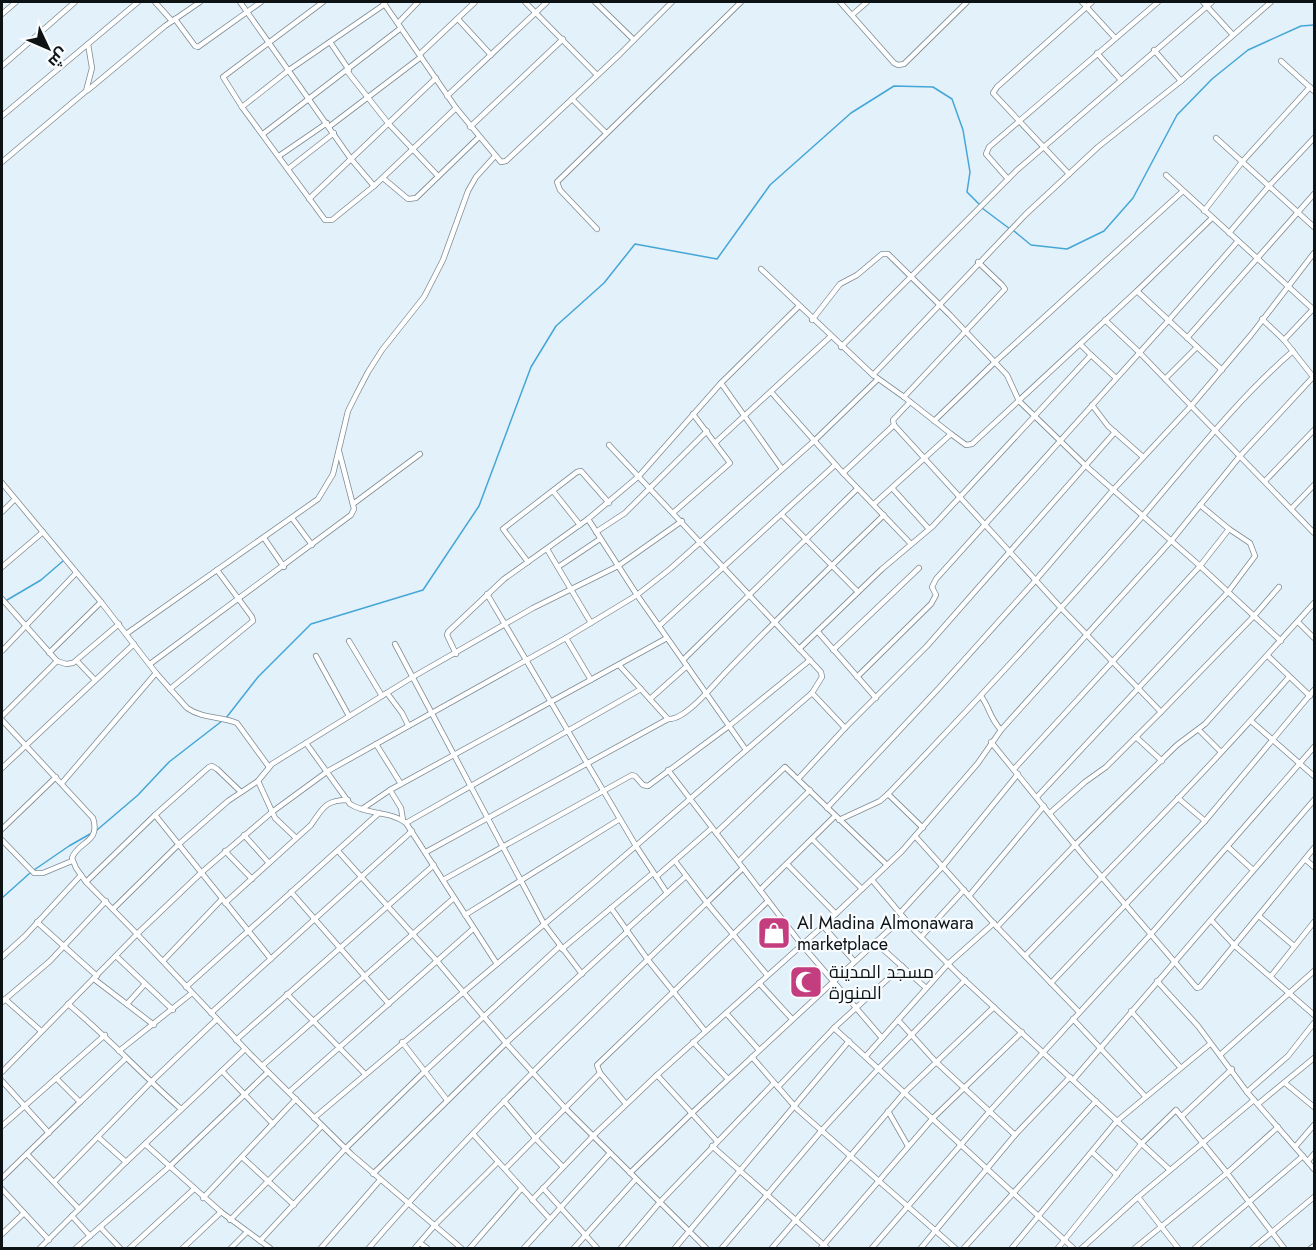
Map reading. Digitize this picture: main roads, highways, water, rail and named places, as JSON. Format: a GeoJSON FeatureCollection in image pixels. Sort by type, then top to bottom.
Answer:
{"type":"FeatureCollection","features":[{"type":"Feature","properties":{"kind":"waterway"},"geometry":{"type":"LineString","coordinates":[[1014,231],[1031,245],[1067,249],[1104,231],[1133,198],[1177,115],[1212,79],[1248,50],[1301,26],[1314,25]]}},
{"type":"Feature","properties":{"kind":"waterway"},"geometry":{"type":"LineString","coordinates":[[226,718],[258,677],[311,624],[423,590],[479,506],[531,367],[556,326],[604,283],[635,244],[717,259],[770,185],[851,113],[894,86],[933,87],[952,99],[963,130],[970,172],[967,192],[979,204]]}},
{"type":"Feature","properties":{"kind":"waterway"},"geometry":{"type":"LineString","coordinates":[[982,208],[1010,229]]}},
{"type":"Feature","properties":{"kind":"waterway"},"geometry":{"type":"LineString","coordinates":[[2,603],[41,580],[63,561]]}},
{"type":"Feature","properties":{"kind":"waterway"},"geometry":{"type":"LineString","coordinates":[[97,830],[138,795],[169,762],[222,721]]}},
{"type":"Feature","properties":{"kind":"waterway"},"geometry":{"type":"LineString","coordinates":[[34,870],[90,834]]}},
{"type":"Feature","properties":{"kind":"waterway"},"geometry":{"type":"LineString","coordinates":[[2,898],[30,873]]}},
{"type":"Feature","properties":{"kind":"place","name":"Al Madina Almonawara marketplace"},"geometry":{"type":"Point","coordinates":[774,933]}},
{"type":"Feature","properties":{"kind":"place","name":"مسجد المدينة المنورة"},"geometry":{"type":"Point","coordinates":[806,982]}}]}
